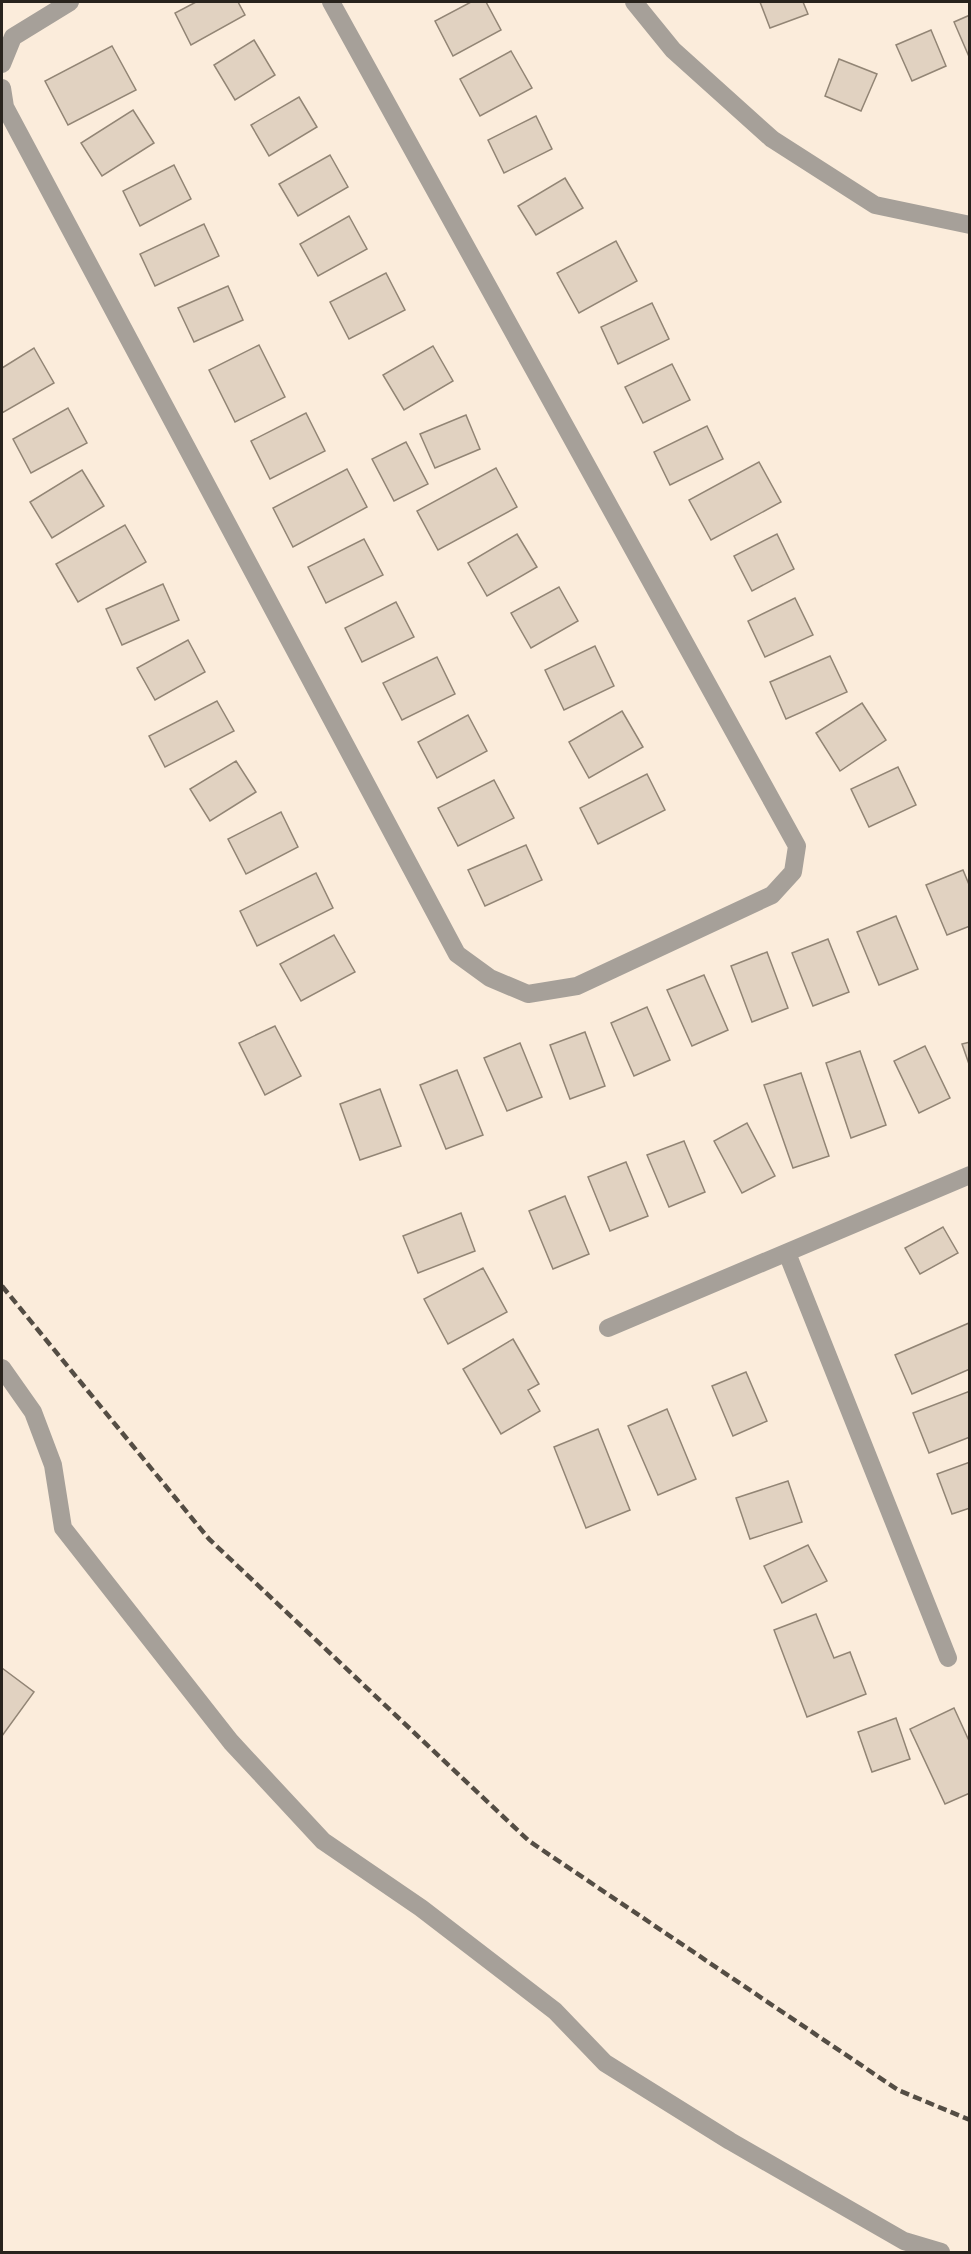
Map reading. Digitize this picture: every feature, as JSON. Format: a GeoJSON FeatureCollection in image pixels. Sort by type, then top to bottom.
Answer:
{"type":"FeatureCollection","features":[{"type":"Feature","properties":{"kind":"street"},"geometry":{"type":"LineString","coordinates":[[2,64],[13,38],[70,2]]}},
{"type":"Feature","properties":{"kind":"street"},"geometry":{"type":"LineString","coordinates":[[2,88],[5,107],[457,954],[490,978],[528,994],[577,986],[772,895],[793,872],[796,846],[331,2]]}},
{"type":"Feature","properties":{"kind":"street"},"geometry":{"type":"LineString","coordinates":[[634,2],[673,50],[772,139],[875,205],[969,225]]}},
{"type":"Feature","properties":{"kind":"street"},"geometry":{"type":"LineString","coordinates":[[608,1328],[969,1175]]}},
{"type":"Feature","properties":{"kind":"street"},"geometry":{"type":"LineString","coordinates":[[787,1253],[948,1658]]}},
{"type":"Feature","properties":{"kind":"street"},"geometry":{"type":"LineString","coordinates":[[2,1368],[33,1412],[53,1465],[63,1528],[231,1742],[323,1841],[421,1908],[555,2011],[605,2063],[730,2141],[904,2241],[941,2253]]}},
{"type":"Feature","properties":{"kind":"building"},"geometry":{"type":"Polygon","coordinates":[[[196,2],[238,2],[245,15],[191,45],[175,13],[196,2]]]}},
{"type":"Feature","properties":{"kind":"building"},"geometry":{"type":"Polygon","coordinates":[[[471,2],[486,2],[501,30],[453,56],[435,21],[471,2]]]}},
{"type":"Feature","properties":{"kind":"building"},"geometry":{"type":"Polygon","coordinates":[[[760,2],[803,2],[808,14],[770,28],[760,2]]]}},
{"type":"Feature","properties":{"kind":"building"},"geometry":{"type":"Polygon","coordinates":[[[970,15],[970,59],[954,22],[970,15]]]}},
{"type":"Feature","properties":{"kind":"building"},"geometry":{"type":"Polygon","coordinates":[[[931,30],[946,66],[912,81],[896,45],[931,30]]]}},
{"type":"Feature","properties":{"kind":"building"},"geometry":{"type":"Polygon","coordinates":[[[254,40],[275,75],[235,100],[214,65],[254,40]]]}},
{"type":"Feature","properties":{"kind":"building"},"geometry":{"type":"Polygon","coordinates":[[[112,46],[136,90],[68,125],[45,81],[112,46]]]}},
{"type":"Feature","properties":{"kind":"building"},"geometry":{"type":"Polygon","coordinates":[[[511,51],[532,88],[480,116],[460,79],[511,51]]]}},
{"type":"Feature","properties":{"kind":"building"},"geometry":{"type":"Polygon","coordinates":[[[839,59],[877,74],[861,111],[825,96],[839,59]]]}},
{"type":"Feature","properties":{"kind":"building"},"geometry":{"type":"Polygon","coordinates":[[[299,97],[317,127],[269,156],[251,125],[299,97]]]}},
{"type":"Feature","properties":{"kind":"building"},"geometry":{"type":"Polygon","coordinates":[[[133,110],[154,143],[102,176],[81,143],[133,110]]]}},
{"type":"Feature","properties":{"kind":"building"},"geometry":{"type":"Polygon","coordinates":[[[536,116],[552,149],[504,173],[488,140],[536,116]]]}},
{"type":"Feature","properties":{"kind":"building"},"geometry":{"type":"Polygon","coordinates":[[[330,155],[348,187],[298,216],[279,184],[330,155]]]}},
{"type":"Feature","properties":{"kind":"building"},"geometry":{"type":"Polygon","coordinates":[[[174,165],[191,199],[140,226],[123,191],[174,165]]]}},
{"type":"Feature","properties":{"kind":"building"},"geometry":{"type":"Polygon","coordinates":[[[565,178],[583,208],[536,235],[518,206],[565,178]]]}},
{"type":"Feature","properties":{"kind":"building"},"geometry":{"type":"Polygon","coordinates":[[[349,216],[367,249],[318,276],[300,244],[349,216]]]}},
{"type":"Feature","properties":{"kind":"building"},"geometry":{"type":"Polygon","coordinates":[[[204,224],[219,256],[155,286],[140,254],[204,224]]]}},
{"type":"Feature","properties":{"kind":"building"},"geometry":{"type":"Polygon","coordinates":[[[616,241],[637,281],[579,313],[557,273],[616,241]]]}},
{"type":"Feature","properties":{"kind":"building"},"geometry":{"type":"Polygon","coordinates":[[[386,273],[405,310],[349,339],[330,302],[386,273]]]}},
{"type":"Feature","properties":{"kind":"building"},"geometry":{"type":"Polygon","coordinates":[[[228,286],[243,320],[194,342],[178,308],[228,286]]]}},
{"type":"Feature","properties":{"kind":"building"},"geometry":{"type":"Polygon","coordinates":[[[652,303],[669,339],[618,364],[601,327],[652,303]]]}},
{"type":"Feature","properties":{"kind":"building"},"geometry":{"type":"Polygon","coordinates":[[[259,345],[285,397],[235,422],[209,370],[259,345]]]}},
{"type":"Feature","properties":{"kind":"building"},"geometry":{"type":"Polygon","coordinates":[[[433,346],[453,381],[404,410],[383,375],[433,346]]]}},
{"type":"Feature","properties":{"kind":"building"},"geometry":{"type":"Polygon","coordinates":[[[34,348],[54,383],[2,413],[2,368],[34,348]]]}},
{"type":"Feature","properties":{"kind":"building"},"geometry":{"type":"Polygon","coordinates":[[[672,364],[690,400],[643,423],[625,387],[672,364]]]}},
{"type":"Feature","properties":{"kind":"building"},"geometry":{"type":"Polygon","coordinates":[[[68,408],[87,443],[31,473],[13,439],[68,408]]]}},
{"type":"Feature","properties":{"kind":"building"},"geometry":{"type":"Polygon","coordinates":[[[306,413],[325,451],[270,479],[251,441],[306,413]]]}},
{"type":"Feature","properties":{"kind":"building"},"geometry":{"type":"Polygon","coordinates":[[[466,415],[480,449],[435,468],[420,434],[466,415]]]}},
{"type":"Feature","properties":{"kind":"building"},"geometry":{"type":"Polygon","coordinates":[[[707,426],[723,459],[670,485],[654,452],[707,426]]]}},
{"type":"Feature","properties":{"kind":"building"},"geometry":{"type":"Polygon","coordinates":[[[406,442],[428,484],[394,501],[372,459],[406,442]]]}},
{"type":"Feature","properties":{"kind":"building"},"geometry":{"type":"Polygon","coordinates":[[[759,462],[781,502],[711,540],[689,500],[759,462]]]}},
{"type":"Feature","properties":{"kind":"building"},"geometry":{"type":"Polygon","coordinates":[[[496,468],[517,507],[438,550],[417,511],[496,468]]]}},
{"type":"Feature","properties":{"kind":"building"},"geometry":{"type":"Polygon","coordinates":[[[347,469],[367,507],[293,547],[273,508],[347,469]]]}},
{"type":"Feature","properties":{"kind":"building"},"geometry":{"type":"Polygon","coordinates":[[[82,470],[104,506],[52,538],[30,502],[82,470]]]}},
{"type":"Feature","properties":{"kind":"building"},"geometry":{"type":"Polygon","coordinates":[[[125,525],[146,562],[78,602],[56,564],[125,525]]]}},
{"type":"Feature","properties":{"kind":"building"},"geometry":{"type":"Polygon","coordinates":[[[517,534],[537,567],[487,596],[468,563],[517,534]]]}},
{"type":"Feature","properties":{"kind":"building"},"geometry":{"type":"Polygon","coordinates":[[[777,534],[794,569],[752,591],[734,556],[777,534]]]}},
{"type":"Feature","properties":{"kind":"building"},"geometry":{"type":"Polygon","coordinates":[[[364,539],[383,575],[326,603],[308,567],[364,539]]]}},
{"type":"Feature","properties":{"kind":"building"},"geometry":{"type":"Polygon","coordinates":[[[163,584],[179,620],[122,645],[106,609],[163,584]]]}},
{"type":"Feature","properties":{"kind":"building"},"geometry":{"type":"Polygon","coordinates":[[[559,587],[578,621],[531,648],[511,613],[559,587]]]}},
{"type":"Feature","properties":{"kind":"building"},"geometry":{"type":"Polygon","coordinates":[[[795,598],[813,635],[765,657],[748,621],[795,598]]]}},
{"type":"Feature","properties":{"kind":"building"},"geometry":{"type":"Polygon","coordinates":[[[396,602],[414,637],[362,662],[345,628],[396,602]]]}},
{"type":"Feature","properties":{"kind":"building"},"geometry":{"type":"Polygon","coordinates":[[[188,640],[205,672],[155,700],[137,668],[188,640]]]}},
{"type":"Feature","properties":{"kind":"building"},"geometry":{"type":"Polygon","coordinates":[[[595,646],[614,686],[564,710],[545,670],[595,646]]]}},
{"type":"Feature","properties":{"kind":"building"},"geometry":{"type":"Polygon","coordinates":[[[830,656],[847,692],[786,719],[770,682],[830,656]]]}},
{"type":"Feature","properties":{"kind":"building"},"geometry":{"type":"Polygon","coordinates":[[[437,657],[455,694],[402,720],[383,683],[437,657]]]}},
{"type":"Feature","properties":{"kind":"building"},"geometry":{"type":"Polygon","coordinates":[[[217,701],[234,731],[165,767],[149,736],[217,701]]]}},
{"type":"Feature","properties":{"kind":"building"},"geometry":{"type":"Polygon","coordinates":[[[862,703],[886,740],[840,771],[816,733],[862,703]]]}},
{"type":"Feature","properties":{"kind":"building"},"geometry":{"type":"Polygon","coordinates":[[[622,711],[643,747],[589,778],[569,742],[622,711]]]}},
{"type":"Feature","properties":{"kind":"building"},"geometry":{"type":"Polygon","coordinates":[[[468,715],[487,751],[437,778],[418,742],[468,715]]]}},
{"type":"Feature","properties":{"kind":"building"},"geometry":{"type":"Polygon","coordinates":[[[236,761],[256,792],[210,821],[190,789],[236,761]]]}},
{"type":"Feature","properties":{"kind":"building"},"geometry":{"type":"Polygon","coordinates":[[[898,767],[916,805],[869,827],[851,789],[898,767]]]}},
{"type":"Feature","properties":{"kind":"building"},"geometry":{"type":"Polygon","coordinates":[[[647,774],[665,810],[598,844],[580,808],[647,774]]]}},
{"type":"Feature","properties":{"kind":"building"},"geometry":{"type":"Polygon","coordinates":[[[494,780],[514,818],[458,846],[438,808],[494,780]]]}},
{"type":"Feature","properties":{"kind":"building"},"geometry":{"type":"Polygon","coordinates":[[[281,812],[298,847],[246,874],[228,839],[281,812]]]}},
{"type":"Feature","properties":{"kind":"building"},"geometry":{"type":"Polygon","coordinates":[[[526,845],[542,880],[485,906],[468,870],[526,845]]]}},
{"type":"Feature","properties":{"kind":"building"},"geometry":{"type":"Polygon","coordinates":[[[963,870],[970,887],[970,926],[947,935],[926,885],[963,870]]]}},
{"type":"Feature","properties":{"kind":"building"},"geometry":{"type":"Polygon","coordinates":[[[316,873],[333,908],[257,946],[240,911],[316,873]]]}},
{"type":"Feature","properties":{"kind":"building"},"geometry":{"type":"Polygon","coordinates":[[[896,916],[918,969],[879,985],[857,932],[896,916]]]}},
{"type":"Feature","properties":{"kind":"building"},"geometry":{"type":"Polygon","coordinates":[[[334,935],[355,972],[301,1001],[280,964],[334,935]]]}},
{"type":"Feature","properties":{"kind":"building"},"geometry":{"type":"Polygon","coordinates":[[[828,939],[849,992],[813,1006],[792,953],[828,939]]]}},
{"type":"Feature","properties":{"kind":"building"},"geometry":{"type":"Polygon","coordinates":[[[767,952],[788,1008],[752,1022],[731,966],[767,952]]]}},
{"type":"Feature","properties":{"kind":"building"},"geometry":{"type":"Polygon","coordinates":[[[704,975],[728,1030],[692,1046],[667,990],[704,975]]]}},
{"type":"Feature","properties":{"kind":"building"},"geometry":{"type":"Polygon","coordinates":[[[647,1007],[670,1060],[634,1076],[611,1023],[647,1007]]]}},
{"type":"Feature","properties":{"kind":"building"},"geometry":{"type":"Polygon","coordinates":[[[275,1026],[301,1076],[265,1095],[239,1043],[275,1026]]]}},
{"type":"Feature","properties":{"kind":"building"},"geometry":{"type":"Polygon","coordinates":[[[585,1032],[605,1086],[570,1099],[550,1045],[585,1032]]]}},
{"type":"Feature","properties":{"kind":"building"},"geometry":{"type":"Polygon","coordinates":[[[970,1042],[970,1067],[962,1044],[970,1042]]]}},
{"type":"Feature","properties":{"kind":"building"},"geometry":{"type":"Polygon","coordinates":[[[520,1043],[542,1097],[507,1111],[484,1058],[520,1043]]]}},
{"type":"Feature","properties":{"kind":"building"},"geometry":{"type":"Polygon","coordinates":[[[925,1046],[950,1098],[919,1113],[894,1061],[925,1046]]]}},
{"type":"Feature","properties":{"kind":"building"},"geometry":{"type":"Polygon","coordinates":[[[860,1051],[886,1125],[851,1138],[826,1063],[860,1051]]]}},
{"type":"Feature","properties":{"kind":"building"},"geometry":{"type":"Polygon","coordinates":[[[457,1070],[483,1135],[446,1149],[420,1085],[457,1070]]]}},
{"type":"Feature","properties":{"kind":"building"},"geometry":{"type":"Polygon","coordinates":[[[801,1073],[829,1156],[793,1168],[764,1085],[801,1073]]]}},
{"type":"Feature","properties":{"kind":"building"},"geometry":{"type":"Polygon","coordinates":[[[380,1089],[401,1146],[360,1160],[340,1104],[380,1089]]]}},
{"type":"Feature","properties":{"kind":"building"},"geometry":{"type":"Polygon","coordinates":[[[747,1123],[775,1176],[742,1193],[714,1141],[747,1123]]]}},
{"type":"Feature","properties":{"kind":"building"},"geometry":{"type":"Polygon","coordinates":[[[684,1141],[705,1192],[669,1207],[647,1155],[684,1141]]]}},
{"type":"Feature","properties":{"kind":"building"},"geometry":{"type":"Polygon","coordinates":[[[626,1162],[648,1216],[610,1231],[588,1177],[626,1162]]]}},
{"type":"Feature","properties":{"kind":"building"},"geometry":{"type":"Polygon","coordinates":[[[565,1196],[589,1254],[553,1269],[529,1211],[565,1196]]]}},
{"type":"Feature","properties":{"kind":"building"},"geometry":{"type":"Polygon","coordinates":[[[461,1213],[475,1251],[418,1273],[403,1236],[461,1213]]]}},
{"type":"Feature","properties":{"kind":"building"},"geometry":{"type":"Polygon","coordinates":[[[943,1227],[958,1253],[920,1274],[905,1248],[943,1227]]]}},
{"type":"Feature","properties":{"kind":"building"},"geometry":{"type":"Polygon","coordinates":[[[483,1268],[507,1312],[448,1344],[424,1299],[483,1268]]]}},
{"type":"Feature","properties":{"kind":"building"},"geometry":{"type":"Polygon","coordinates":[[[969,1323],[970,1369],[912,1394],[895,1355],[969,1323]]]}},
{"type":"Feature","properties":{"kind":"building"},"geometry":{"type":"Polygon","coordinates":[[[513,1339],[539,1384],[528,1390],[540,1411],[501,1434],[463,1369],[513,1339]]]}},
{"type":"Feature","properties":{"kind":"building"},"geometry":{"type":"Polygon","coordinates":[[[746,1372],[767,1421],[733,1436],[712,1386],[746,1372]]]}},
{"type":"Feature","properties":{"kind":"building"},"geometry":{"type":"Polygon","coordinates":[[[970,1391],[970,1437],[929,1453],[913,1413],[970,1391]]]}},
{"type":"Feature","properties":{"kind":"building"},"geometry":{"type":"Polygon","coordinates":[[[667,1409],[696,1479],[658,1495],[628,1426],[667,1409]]]}},
{"type":"Feature","properties":{"kind":"building"},"geometry":{"type":"Polygon","coordinates":[[[598,1429],[630,1510],[586,1528],[554,1447],[598,1429]]]}},
{"type":"Feature","properties":{"kind":"building"},"geometry":{"type":"Polygon","coordinates":[[[970,1462],[970,1508],[952,1514],[937,1474],[970,1462]]]}},
{"type":"Feature","properties":{"kind":"building"},"geometry":{"type":"Polygon","coordinates":[[[788,1481],[802,1522],[750,1539],[736,1498],[788,1481]]]}},
{"type":"Feature","properties":{"kind":"building"},"geometry":{"type":"Polygon","coordinates":[[[808,1545],[827,1581],[782,1603],[764,1566],[808,1545]]]}},
{"type":"Feature","properties":{"kind":"building"},"geometry":{"type":"Polygon","coordinates":[[[816,1614],[834,1658],[850,1652],[866,1694],[807,1717],[774,1630],[816,1614]]]}},
{"type":"Feature","properties":{"kind":"building"},"geometry":{"type":"Polygon","coordinates":[[[2,1668],[34,1692],[2,1736],[2,1668]]]}},
{"type":"Feature","properties":{"kind":"building"},"geometry":{"type":"Polygon","coordinates":[[[954,1708],[970,1743],[970,1793],[945,1804],[910,1729],[954,1708]]]}},
{"type":"Feature","properties":{"kind":"building"},"geometry":{"type":"Polygon","coordinates":[[[896,1718],[910,1759],[872,1772],[858,1732],[896,1718]]]}},
{"type":"Feature","properties":{"kind":"railway"},"geometry":{"type":"LineString","coordinates":[[2,1286],[209,1539],[529,1841],[898,2090],[970,2120]]}}]}
